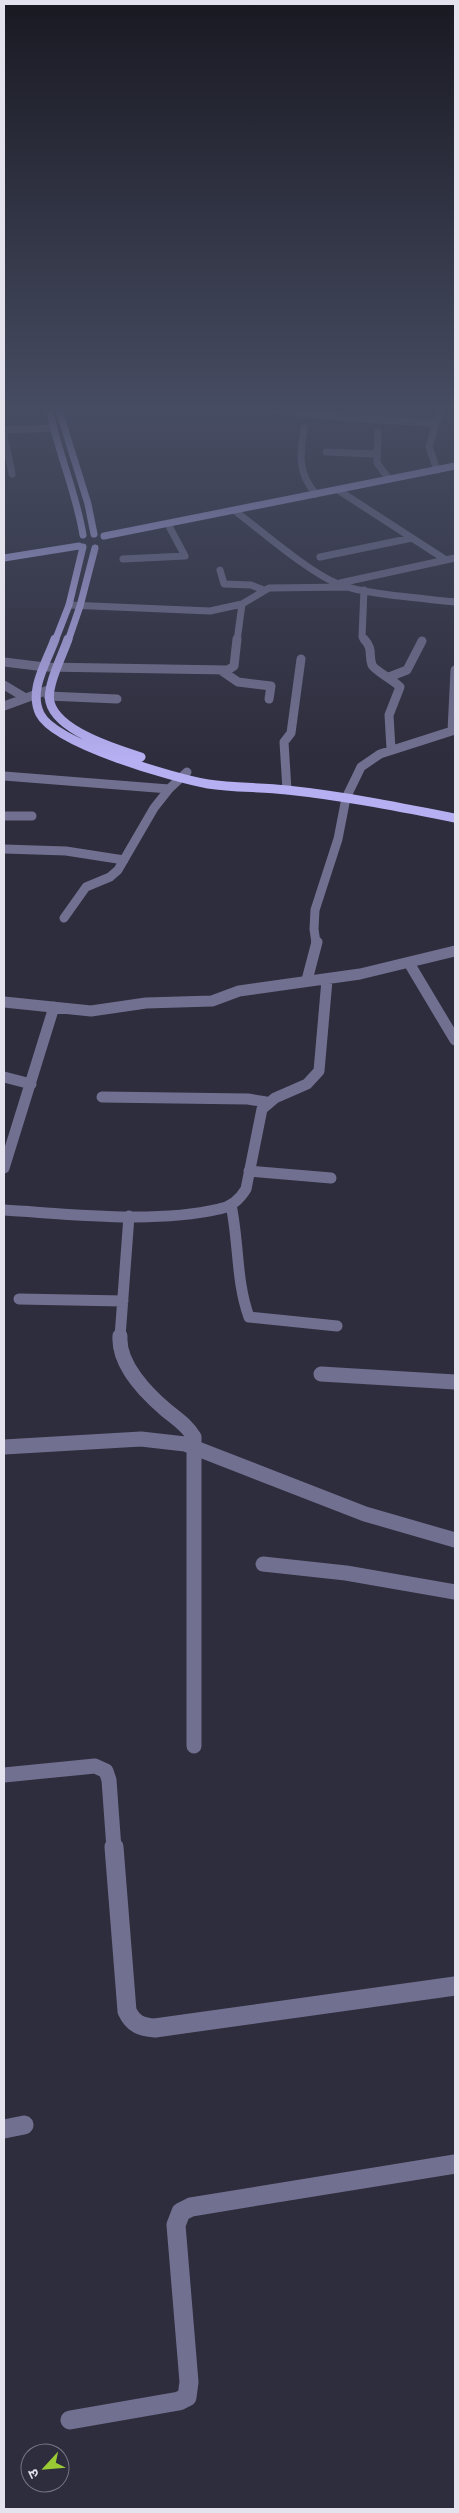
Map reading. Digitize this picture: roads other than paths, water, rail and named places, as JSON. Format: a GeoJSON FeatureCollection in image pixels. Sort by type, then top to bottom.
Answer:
{"type":"FeatureCollection","features":[{"type":"Feature","properties":{"kind":"main road"},"geometry":{"type":"LineString","coordinates":[[81,524],[83,535],[79,545],[69,605],[34,694],[40,715],[56,730],[91,748],[121,760],[184,774]]}},
{"type":"Feature","properties":{"kind":"main road"},"geometry":{"type":"LineString","coordinates":[[92,524],[94,534]]}},
{"type":"Feature","properties":{"kind":"main road"},"geometry":{"type":"LineString","coordinates":[[106,538],[176,524]]}},
{"type":"Feature","properties":{"kind":"main road"},"geometry":{"type":"LineString","coordinates":[[83,535],[94,534],[106,538],[186,524]]}},
{"type":"Feature","properties":{"kind":"main road"},"geometry":{"type":"LineString","coordinates":[[4,552],[79,545],[95,548],[105,545],[106,538]]}},
{"type":"Feature","properties":{"kind":"main road"},"geometry":{"type":"LineString","coordinates":[[4,558],[79,545]]}},
{"type":"Feature","properties":{"kind":"main road"},"geometry":{"type":"LineString","coordinates":[[95,548],[80,606],[49,693],[53,712],[67,725],[108,745],[208,784],[286,786],[347,794],[400,798],[455,810]]}},
{"type":"Feature","properties":{"kind":"main road"},"geometry":{"type":"LineString","coordinates":[[347,794],[455,818]]}},
{"type":"Feature","properties":{"kind":"street"},"geometry":{"type":"LineString","coordinates":[[254,524],[311,568],[338,584],[364,590],[455,602]]}},
{"type":"Feature","properties":{"kind":"street"},"geometry":{"type":"LineString","coordinates":[[391,524],[452,560]]}},
{"type":"Feature","properties":{"kind":"street"},"geometry":{"type":"LineString","coordinates":[[124,559],[185,556],[170,528]]}},
{"type":"Feature","properties":{"kind":"street"},"geometry":{"type":"LineString","coordinates":[[320,557],[412,538]]}},
{"type":"Feature","properties":{"kind":"street"},"geometry":{"type":"LineString","coordinates":[[338,584],[452,560]]}},
{"type":"Feature","properties":{"kind":"street"},"geometry":{"type":"LineString","coordinates":[[220,570],[224,584],[251,585],[264,590]]}},
{"type":"Feature","properties":{"kind":"street"},"geometry":{"type":"LineString","coordinates":[[69,605],[195,611],[242,604],[255,598],[264,590],[275,588],[348,587]]}},
{"type":"Feature","properties":{"kind":"street"},"geometry":{"type":"LineString","coordinates":[[364,590],[362,637],[371,647],[372,664],[398,683],[400,687],[389,715],[391,749]]}},
{"type":"Feature","properties":{"kind":"street"},"geometry":{"type":"LineString","coordinates":[[4,662],[45,667],[222,671],[231,669],[234,666],[242,604]]}},
{"type":"Feature","properties":{"kind":"street"},"geometry":{"type":"LineString","coordinates":[[389,677],[407,670],[422,641]]}},
{"type":"Feature","properties":{"kind":"street"},"geometry":{"type":"LineString","coordinates":[[286,786],[284,742],[291,733],[301,659]]}},
{"type":"Feature","properties":{"kind":"street"},"geometry":{"type":"LineString","coordinates":[[307,980],[317,941],[314,929],[316,910],[338,839],[347,794],[361,767],[368,760],[391,749],[453,731],[455,670]]}},
{"type":"Feature","properties":{"kind":"street"},"geometry":{"type":"LineString","coordinates":[[222,671],[228,679],[235,682],[271,686],[269,699]]}},
{"type":"Feature","properties":{"kind":"street"},"geometry":{"type":"LineString","coordinates":[[4,684],[24,697]]}},
{"type":"Feature","properties":{"kind":"street"},"geometry":{"type":"LineString","coordinates":[[4,706],[34,694],[49,693],[117,699]]}},
{"type":"Feature","properties":{"kind":"street"},"geometry":{"type":"LineString","coordinates":[[64,918],[86,887],[114,874],[154,808],[184,774]]}},
{"type":"Feature","properties":{"kind":"street"},"geometry":{"type":"LineString","coordinates":[[4,776],[169,789]]}},
{"type":"Feature","properties":{"kind":"street"},"geometry":{"type":"LineString","coordinates":[[4,816],[32,816]]}},
{"type":"Feature","properties":{"kind":"street"},"geometry":{"type":"LineString","coordinates":[[4,848],[66,851],[124,860]]}},
{"type":"Feature","properties":{"kind":"street"},"geometry":{"type":"LineString","coordinates":[[4,1002],[91,1011],[146,1003],[212,1001],[239,991],[307,980],[328,980],[455,951]]}},
{"type":"Feature","properties":{"kind":"street"},"geometry":{"type":"LineString","coordinates":[[409,963],[455,1040]]}},
{"type":"Feature","properties":{"kind":"street"},"geometry":{"type":"LineString","coordinates":[[4,1210],[44,1214],[129,1216],[206,1211],[231,1205],[240,1199],[246,1189],[262,1108],[271,1098],[303,1087],[316,1077],[319,1071],[328,980]]}},
{"type":"Feature","properties":{"kind":"street"},"geometry":{"type":"LineString","coordinates":[[4,1168],[8,1142],[30,1084],[54,1007]]}},
{"type":"Feature","properties":{"kind":"street"},"geometry":{"type":"LineString","coordinates":[[4,1076],[30,1084]]}},
{"type":"Feature","properties":{"kind":"street"},"geometry":{"type":"LineString","coordinates":[[102,1097],[248,1099],[266,1102]]}},
{"type":"Feature","properties":{"kind":"street"},"geometry":{"type":"LineString","coordinates":[[249,1171],[332,1178]]}},
{"type":"Feature","properties":{"kind":"street"},"geometry":{"type":"LineString","coordinates":[[231,1205],[236,1232],[243,1301],[249,1317],[337,1326]]}},
{"type":"Feature","properties":{"kind":"street"},"geometry":{"type":"LineString","coordinates":[[129,1216],[120,1341],[122,1355],[141,1384],[164,1409],[190,1427],[195,1447],[194,1746]]}},
{"type":"Feature","properties":{"kind":"street"},"geometry":{"type":"LineString","coordinates":[[18,1299],[123,1301]]}},
{"type":"Feature","properties":{"kind":"street"},"geometry":{"type":"LineString","coordinates":[[321,1374],[455,1382]]}},
{"type":"Feature","properties":{"kind":"street"},"geometry":{"type":"LineString","coordinates":[[4,1448],[141,1439],[163,1440],[195,1447],[365,1514],[455,1540]]}},
{"type":"Feature","properties":{"kind":"street"},"geometry":{"type":"LineString","coordinates":[[264,1564],[346,1573],[455,1592]]}},
{"type":"Feature","properties":{"kind":"street"},"geometry":{"type":"LineString","coordinates":[[4,1775],[94,1766],[102,1768],[106,1772],[109,1780],[127,2011],[132,2022],[141,2027],[155,2028],[455,1986]]}},
{"type":"Feature","properties":{"kind":"street"},"geometry":{"type":"LineString","coordinates":[[4,2129],[24,2126]]}},
{"type":"Feature","properties":{"kind":"street"},"geometry":{"type":"LineString","coordinates":[[70,2420],[180,2401],[187,2397],[189,2382],[176,2225],[181,2212],[191,2207],[455,2164]]}}]}
